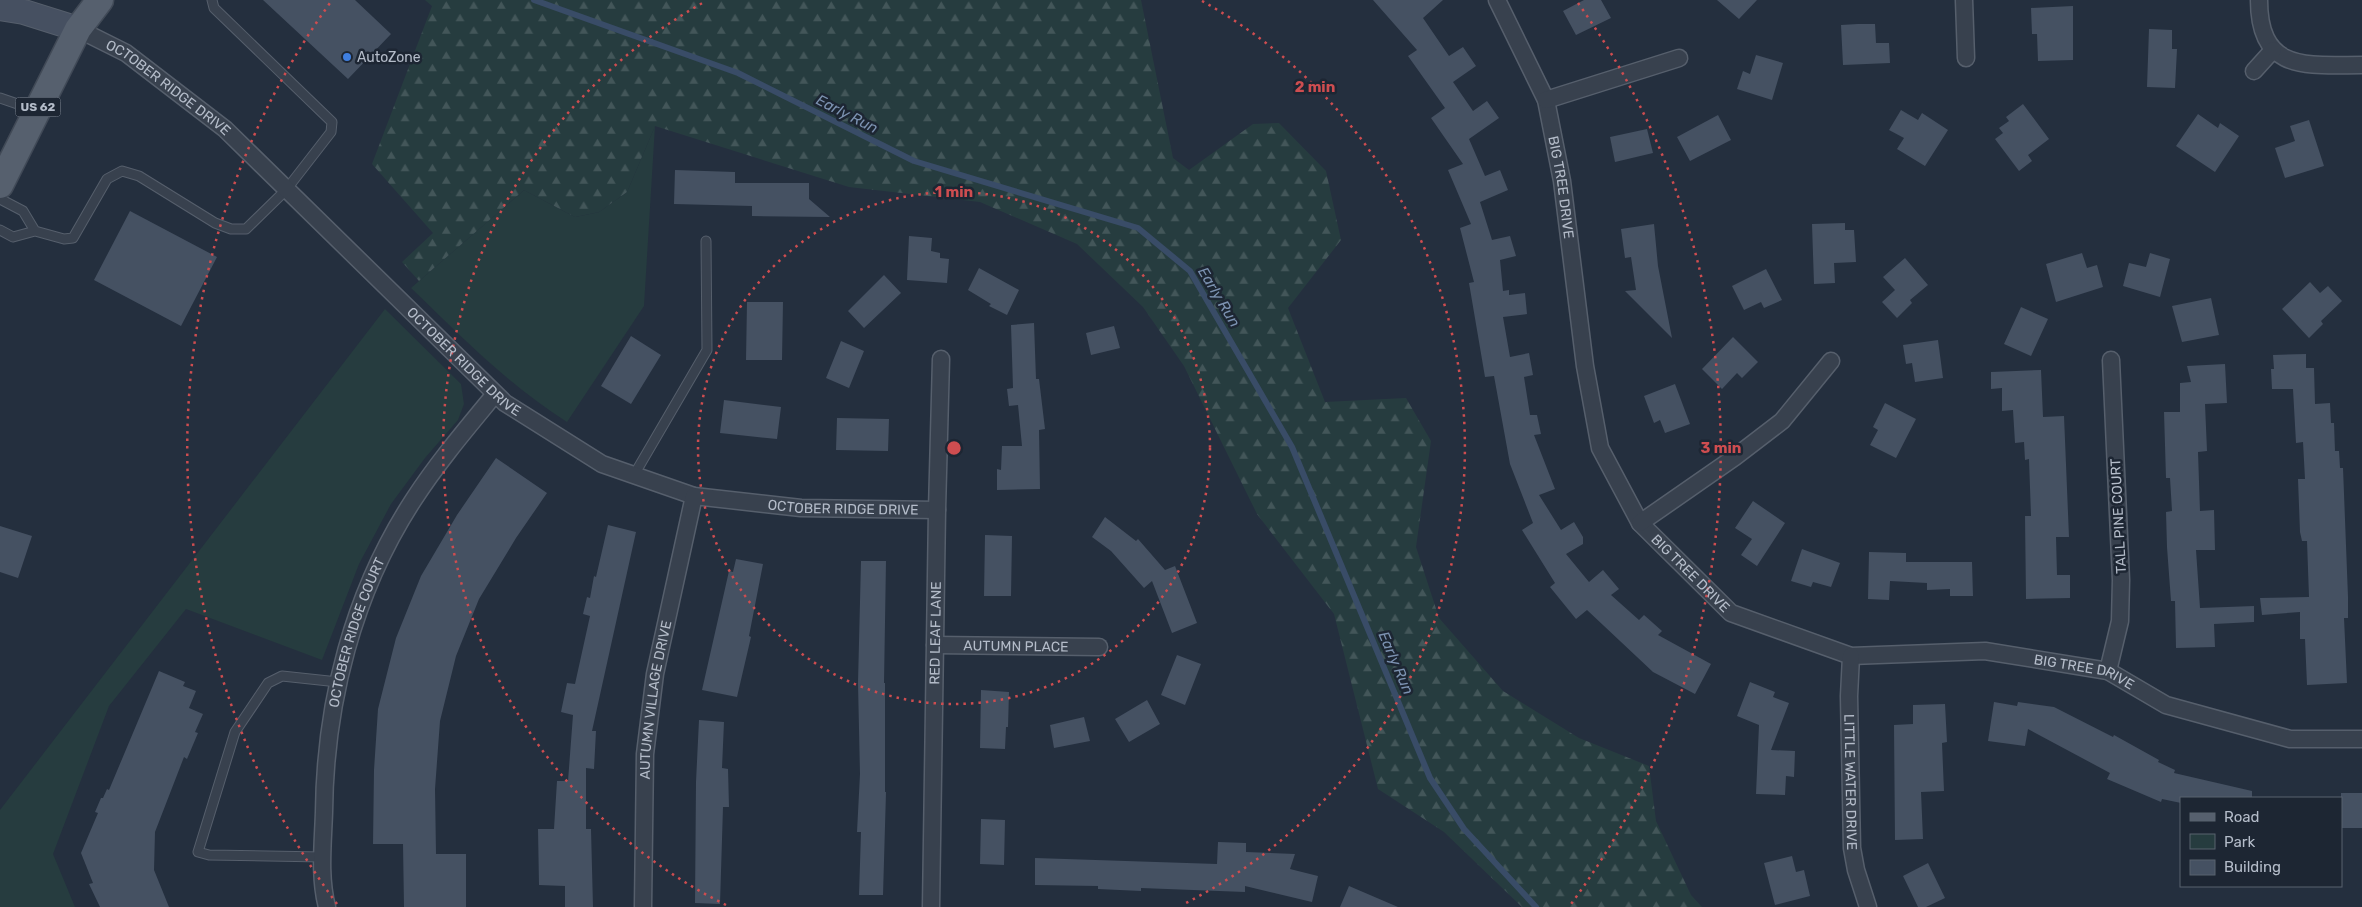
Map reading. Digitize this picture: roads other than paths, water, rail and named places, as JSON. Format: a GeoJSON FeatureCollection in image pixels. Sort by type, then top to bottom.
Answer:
{"type":"FeatureCollection","features":[{"type":"Feature","properties":{"kind":"main road","name":"US 62"},"geometry":{"type":"LineString","coordinates":[[0,185],[78,29],[100,0]]}},
{"type":"Feature","properties":{"kind":"street","name":"BIG TREE DRIVE"},"geometry":{"type":"LineString","coordinates":[[1497,0],[1546,100],[1562,181],[1585,366],[1600,448],[1640,522],[1731,613],[1851,656],[1985,651],[2108,671],[2166,705],[2290,739],[2362,739]]}},
{"type":"Feature","properties":{"kind":"street"},"geometry":{"type":"LineString","coordinates":[[1964,0],[1966,58]]}},
{"type":"Feature","properties":{"kind":"street"},"geometry":{"type":"LineString","coordinates":[[2259,0],[2259,16],[2263,34],[2273,50],[2289,60],[2308,65],[2362,65]]}},
{"type":"Feature","properties":{"kind":"street"},"geometry":{"type":"LineString","coordinates":[[0,8],[24,12],[78,29]]}},
{"type":"Feature","properties":{"kind":"street","name":"OCTOBER RIDGE DRIVE"},"geometry":{"type":"LineString","coordinates":[[78,29],[126,53],[225,128],[505,403],[602,464],[694,496],[801,508],[936,510]]}},
{"type":"Feature","properties":{"kind":"street"},"geometry":{"type":"LineString","coordinates":[[2254,71],[2273,50]]}},
{"type":"Feature","properties":{"kind":"street"},"geometry":{"type":"LineString","coordinates":[[1546,100],[1679,58]]}},
{"type":"Feature","properties":{"kind":"street","name":"RED LEAF LANE"},"geometry":{"type":"LineString","coordinates":[[931,907],[936,510],[941,360]]}},
{"type":"Feature","properties":{"kind":"street","name":"TALL PINE COURT"},"geometry":{"type":"LineString","coordinates":[[2108,671],[2120,622],[2121,580],[2112,360]]}},
{"type":"Feature","properties":{"kind":"street"},"geometry":{"type":"LineString","coordinates":[[1640,522],[1735,457],[1782,421],[1831,361]]}},
{"type":"Feature","properties":{"kind":"street","name":"OCTOBER RIDGE COURT"},"geometry":{"type":"LineString","coordinates":[[327,907],[323,856],[324,778],[332,706],[364,594],[386,548],[413,500],[447,452],[495,394]]}},
{"type":"Feature","properties":{"kind":"street","name":"AUTUMN VILLAGE DRIVE"},"geometry":{"type":"LineString","coordinates":[[643,907],[645,754],[655,674],[694,496]]}},
{"type":"Feature","properties":{"kind":"street","name":"AUTUMN PLACE"},"geometry":{"type":"LineString","coordinates":[[935,645],[1099,647]]}},
{"type":"Feature","properties":{"kind":"street","name":"LITTLE WATER DRIVE"},"geometry":{"type":"LineString","coordinates":[[1851,656],[1849,696],[1852,848],[1856,870],[1868,907]]}},
{"type":"Feature","properties":{"kind":"lane"},"geometry":{"type":"LineString","coordinates":[[0,230],[13,237],[34,231],[64,239],[72,238],[107,179],[122,171],[139,176],[215,223],[231,229],[246,229],[286,190],[330,132],[332,122],[214,8],[212,0]]}},
{"type":"Feature","properties":{"kind":"lane"},"geometry":{"type":"LineString","coordinates":[[0,98],[37,110]]}},
{"type":"Feature","properties":{"kind":"lane"},"geometry":{"type":"LineString","coordinates":[[0,199],[23,211],[34,231]]}},
{"type":"Feature","properties":{"kind":"lane"},"geometry":{"type":"LineString","coordinates":[[634,475],[707,350],[706,241]]}},
{"type":"Feature","properties":{"kind":"lane"},"geometry":{"type":"LineString","coordinates":[[323,856],[209,855],[198,852],[235,732],[268,683],[282,676],[338,682]]}},
{"type":"Feature","properties":{"kind":"waterway","name":"Early Run"},"geometry":{"type":"LineString","coordinates":[[534,0],[738,73],[914,161],[1138,228],[1190,271],[1292,447],[1430,778],[1464,829],[1536,907]]}},
{"type":"Feature","properties":{"kind":"place","name":"AutoZone"},"geometry":{"type":"Point","coordinates":[347,57]}}]}
